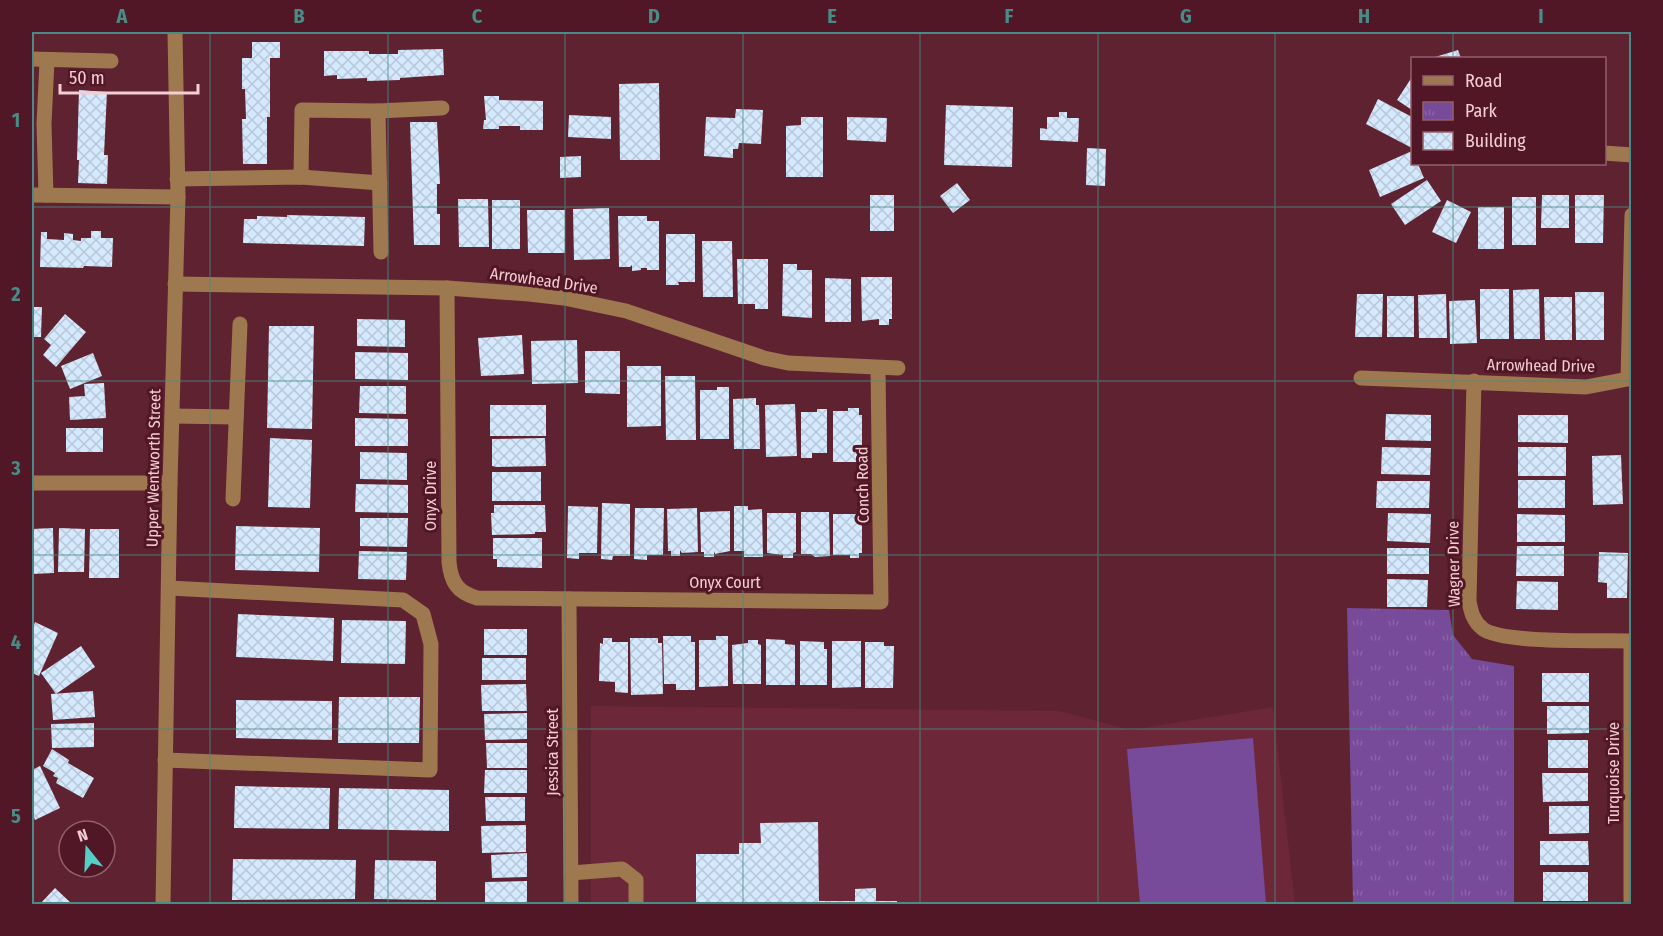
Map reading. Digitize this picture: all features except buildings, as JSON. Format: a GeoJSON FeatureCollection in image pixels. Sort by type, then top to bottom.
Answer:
{"type":"FeatureCollection","features":[{"type":"Feature","properties":{"kind":"street","name":"Upper Wentworth Street"},"geometry":{"type":"LineString","coordinates":[[164,904],[170,483],[178,197],[175,32]]}},
{"type":"Feature","properties":{"kind":"street"},"geometry":{"type":"LineString","coordinates":[[111,61],[39,60],[39,195],[178,197]]}},
{"type":"Feature","properties":{"kind":"street"},"geometry":{"type":"LineString","coordinates":[[301,177],[302,110],[378,111],[442,108]]}},
{"type":"Feature","properties":{"kind":"street"},"geometry":{"type":"LineString","coordinates":[[378,111],[381,252]]}},
{"type":"Feature","properties":{"kind":"street"},"geometry":{"type":"LineString","coordinates":[[1606,153],[1632,155]]}},
{"type":"Feature","properties":{"kind":"street"},"geometry":{"type":"LineString","coordinates":[[177,179],[301,177],[380,183]]}},
{"type":"Feature","properties":{"kind":"street","name":"Arrowhead Drive"},"geometry":{"type":"LineString","coordinates":[[1361,378],[1586,387],[1628,380],[1632,215]]}},
{"type":"Feature","properties":{"kind":"street","name":"Arrowhead Drive"},"geometry":{"type":"LineString","coordinates":[[176,284],[497,290],[564,298],[626,311],[764,358],[813,365],[898,368]]}},
{"type":"Feature","properties":{"kind":"street","name":"Onyx Drive"},"geometry":{"type":"LineString","coordinates":[[447,288],[449,562],[452,581],[460,591],[477,598],[569,599]]}},
{"type":"Feature","properties":{"kind":"street"},"geometry":{"type":"LineString","coordinates":[[233,499],[240,324]]}},
{"type":"Feature","properties":{"kind":"street","name":"Conch Road"},"geometry":{"type":"LineString","coordinates":[[878,368],[881,602]]}},
{"type":"Feature","properties":{"kind":"street","name":"Wagner Drive"},"geometry":{"type":"LineString","coordinates":[[1474,381],[1469,601],[1472,617],[1482,628],[1494,635],[1515,638],[1631,641]]}},
{"type":"Feature","properties":{"kind":"street"},"geometry":{"type":"LineString","coordinates":[[172,416],[236,417]]}},
{"type":"Feature","properties":{"kind":"street"},"geometry":{"type":"LineString","coordinates":[[32,483],[170,483]]}},
{"type":"Feature","properties":{"kind":"street"},"geometry":{"type":"LineString","coordinates":[[165,760],[430,770],[431,644],[423,614],[403,600],[169,588]]}},
{"type":"Feature","properties":{"kind":"street","name":"Onyx Court"},"geometry":{"type":"LineString","coordinates":[[569,599],[881,602]]}},
{"type":"Feature","properties":{"kind":"street","name":"Jessica Street"},"geometry":{"type":"LineString","coordinates":[[569,599],[571,904]]}},
{"type":"Feature","properties":{"kind":"street","name":"Turquoise Drive"},"geometry":{"type":"LineString","coordinates":[[1631,641],[1631,904]]}},
{"type":"Feature","properties":{"kind":"street"},"geometry":{"type":"LineString","coordinates":[[570,873],[622,869],[636,880],[636,904]]}},
{"type":"Feature","properties":{"kind":"shaded area"},"geometry":{"type":"Polygon","coordinates":[[[591,706],[1060,711],[1130,730],[1273,707],[1295,904],[591,904],[591,706]]]}},
{"type":"Feature","properties":{"kind":"green space"},"geometry":{"type":"Polygon","coordinates":[[[1347,608],[1449,610],[1453,635],[1472,659],[1514,666],[1514,904],[1353,904],[1347,608]]]}},
{"type":"Feature","properties":{"kind":"green space"},"geometry":{"type":"Polygon","coordinates":[[[1253,738],[1266,904],[1140,904],[1127,749],[1253,738]]]}}]}
